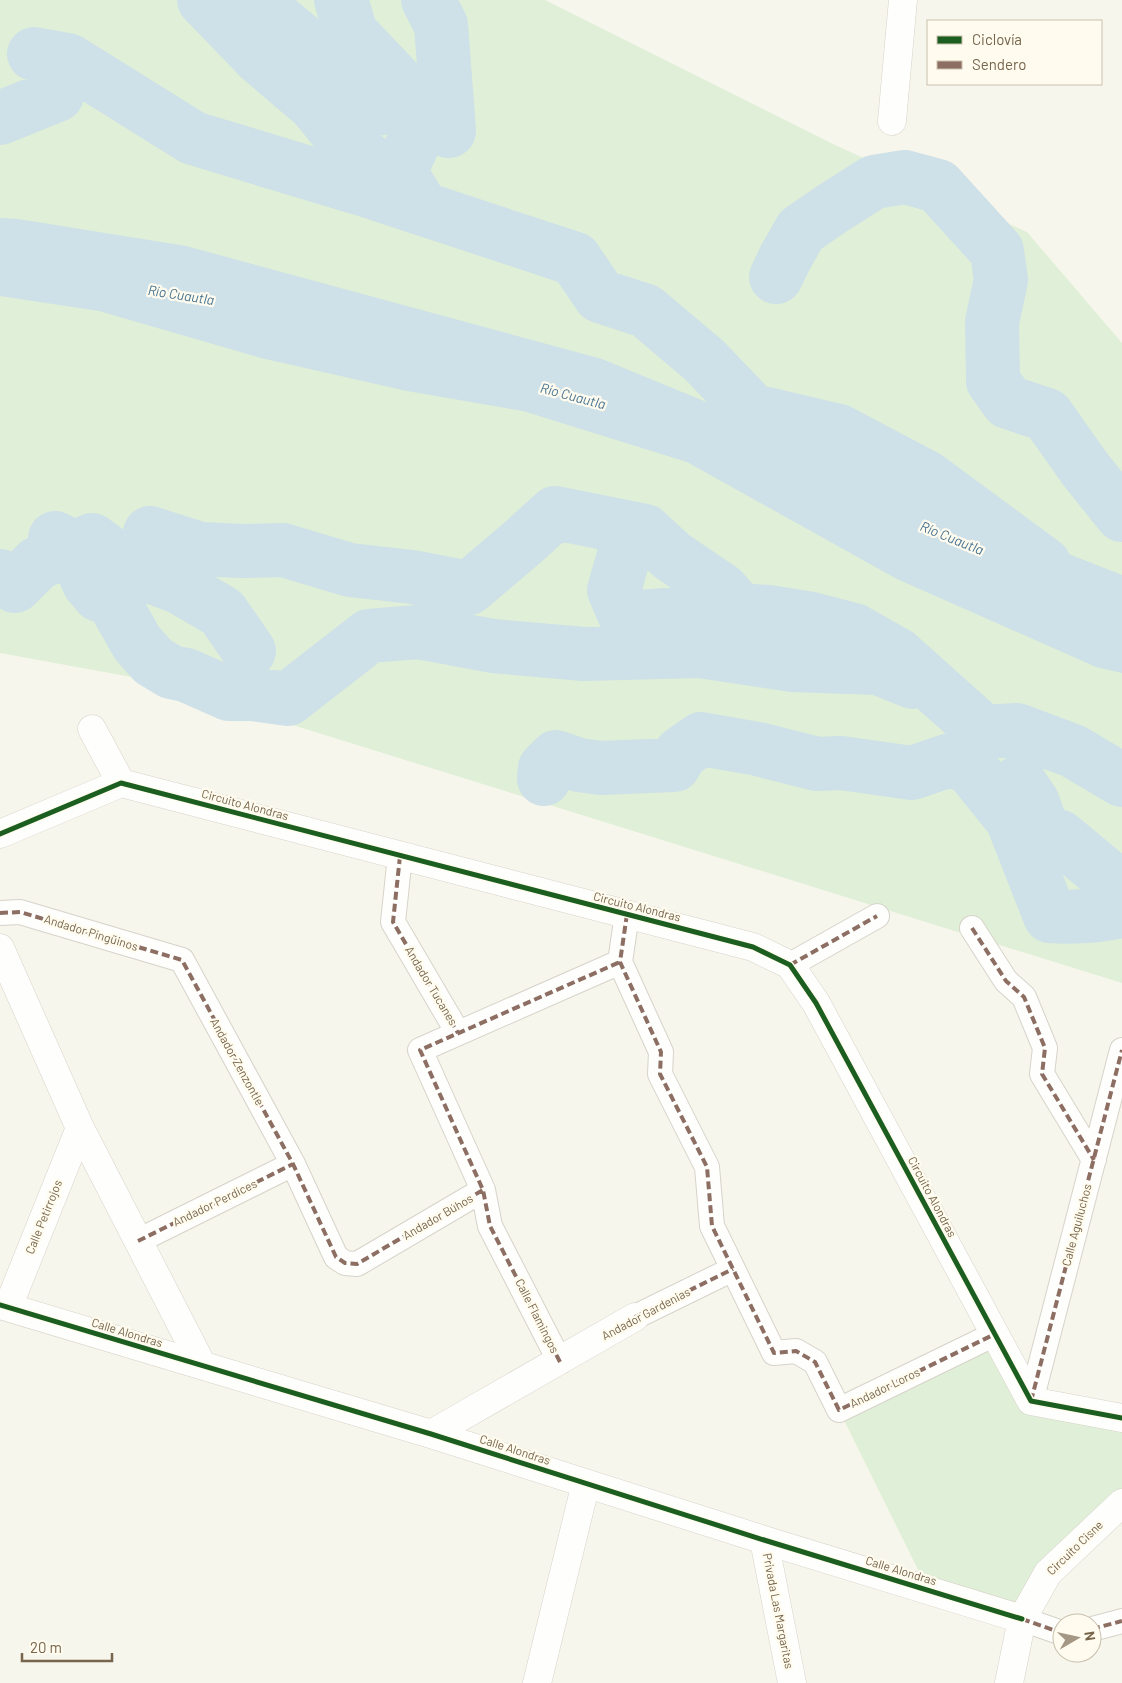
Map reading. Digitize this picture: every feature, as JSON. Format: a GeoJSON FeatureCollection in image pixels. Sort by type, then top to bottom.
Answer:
{"type":"FeatureCollection","features":[{"type":"Feature","properties":{"kind":"street"},"geometry":{"type":"LineString","coordinates":[[892,121],[903,0]]}},
{"type":"Feature","properties":{"kind":"street"},"geometry":{"type":"LineString","coordinates":[[0,834],[121,783],[92,729]]}},
{"type":"Feature","properties":{"kind":"street","name":"Circuito Alondras"},"geometry":{"type":"LineString","coordinates":[[121,783],[753,947],[790,965],[816,1003],[1031,1401]]}},
{"type":"Feature","properties":{"kind":"street","name":"Andador Tucanes"},"geometry":{"type":"LineString","coordinates":[[400,856],[393,922],[458,1034],[620,962]]}},
{"type":"Feature","properties":{"kind":"street","name":"Andador Pingüinos"},"geometry":{"type":"LineString","coordinates":[[0,913],[20,912],[182,960]]}},
{"type":"Feature","properties":{"kind":"street"},"geometry":{"type":"LineString","coordinates":[[627,914],[620,962],[661,1052],[660,1074],[707,1167],[712,1226],[733,1269]]}},
{"type":"Feature","properties":{"kind":"street"},"geometry":{"type":"LineString","coordinates":[[790,965],[877,916]]}},
{"type":"Feature","properties":{"kind":"street"},"geometry":{"type":"LineString","coordinates":[[972,928],[1006,981],[1024,997],[1045,1048],[1042,1074],[1094,1160]]}},
{"type":"Feature","properties":{"kind":"street"},"geometry":{"type":"LineString","coordinates":[[0,948],[80,1128],[202,1365]]}},
{"type":"Feature","properties":{"kind":"street","name":"Andador Zenzontle"},"geometry":{"type":"LineString","coordinates":[[182,960],[293,1164]]}},
{"type":"Feature","properties":{"kind":"street","name":"Andador Búhos"},"geometry":{"type":"LineString","coordinates":[[293,1164],[336,1257],[345,1263],[357,1264],[483,1190],[420,1050],[458,1034]]}},
{"type":"Feature","properties":{"kind":"street","name":"Calle Aguiluchos"},"geometry":{"type":"LineString","coordinates":[[1031,1401],[1122,1050]]}},
{"type":"Feature","properties":{"kind":"street","name":"Calle Petirrojos"},"geometry":{"type":"LineString","coordinates":[[4,1306],[80,1128]]}},
{"type":"Feature","properties":{"kind":"street","name":"Andador Perdices"},"geometry":{"type":"LineString","coordinates":[[138,1241],[293,1164]]}},
{"type":"Feature","properties":{"kind":"street","name":"Calle Flamingos"},"geometry":{"type":"LineString","coordinates":[[431,1434],[560,1362],[490,1226],[483,1190]]}},
{"type":"Feature","properties":{"kind":"street","name":"Andador Gardenias"},"geometry":{"type":"LineString","coordinates":[[560,1362],[635,1317],[733,1269]]}},
{"type":"Feature","properties":{"kind":"street","name":"Andador Loros"},"geometry":{"type":"LineString","coordinates":[[733,1269],[774,1354],[796,1351],[815,1362],[839,1410],[995,1334]]}},
{"type":"Feature","properties":{"kind":"street","name":"Calle Alondras"},"geometry":{"type":"LineString","coordinates":[[4,1306],[431,1434],[764,1540],[1022,1619]]}},
{"type":"Feature","properties":{"kind":"street"},"geometry":{"type":"LineString","coordinates":[[1031,1401],[1122,1418]]}},
{"type":"Feature","properties":{"kind":"street"},"geometry":{"type":"LineString","coordinates":[[537,1683],[586,1483]]}},
{"type":"Feature","properties":{"kind":"street","name":"Circuito Cisne"},"geometry":{"type":"LineString","coordinates":[[1009,1683],[1022,1619],[1048,1573],[1122,1503]]}},
{"type":"Feature","properties":{"kind":"street","name":"Privada Las Margaritas"},"geometry":{"type":"LineString","coordinates":[[764,1540],[792,1683]]}},
{"type":"Feature","properties":{"kind":"street"},"geometry":{"type":"LineString","coordinates":[[1022,1619],[1052,1630]]}},
{"type":"Feature","properties":{"kind":"street"},"geometry":{"type":"LineString","coordinates":[[1102,1626],[1122,1621]]}},
{"type":"Feature","properties":{"kind":"green space"},"geometry":{"type":"Polygon","coordinates":[[[0,0],[545,0],[835,145],[1027,232],[1122,343],[1122,983],[148,680],[0,653],[0,0]]]}},
{"type":"Feature","properties":{"kind":"green space"},"geometry":{"type":"Polygon","coordinates":[[[995,1334],[1031,1401],[1122,1418],[1122,1503],[1022,1619],[928,1590],[839,1410],[995,1334]]]}},
{"type":"Feature","properties":{"kind":"water","name":"Río Cuautla"},"geometry":{"type":"Polygon","coordinates":[[[0,218],[18,219],[186,246],[602,359],[774,430],[957,510],[1122,575],[1122,673],[1096,667],[897,579],[687,462],[523,411],[407,391],[261,358],[99,311],[0,296],[0,218]]]}},
{"type":"Feature","properties":{"kind":"waterway"},"geometry":{"type":"LineString","coordinates":[[204,0],[260,58],[315,105],[345,142],[384,172],[400,172]]}},
{"type":"Feature","properties":{"kind":"waterway"},"geometry":{"type":"LineString","coordinates":[[341,0],[351,33],[427,113],[400,172],[419,203]]}},
{"type":"Feature","properties":{"kind":"waterway"},"geometry":{"type":"LineString","coordinates":[[428,0],[441,25],[449,131]]}},
{"type":"Feature","properties":{"kind":"waterway"},"geometry":{"type":"LineString","coordinates":[[267,11],[364,93],[378,109]]}},
{"type":"Feature","properties":{"kind":"waterway"},"geometry":{"type":"LineString","coordinates":[[34,54],[68,60],[193,138],[375,193],[575,259],[600,296],[646,311],[704,360],[753,411],[839,431],[926,477],[1044,564]]}},
{"type":"Feature","properties":{"kind":"waterway"},"geometry":{"type":"LineString","coordinates":[[0,118],[57,95]]}},
{"type":"Feature","properties":{"kind":"waterway"},"geometry":{"type":"LineString","coordinates":[[776,277],[801,230],[874,182],[905,177],[938,186],[997,251],[1001,280],[992,322],[993,381],[1008,402],[1047,415],[1085,469],[1122,515]]}},
{"type":"Feature","properties":{"kind":"waterway"},"geometry":{"type":"LineString","coordinates":[[150,533],[200,549],[283,550],[350,570],[412,577],[469,588],[555,513],[645,531],[672,556],[722,590],[739,610],[768,612],[812,619],[854,630],[898,655],[984,732],[1017,730],[1073,751],[1122,780]]}},
{"type":"Feature","properties":{"kind":"waterway"},"geometry":{"type":"LineString","coordinates":[[619,526],[625,552],[614,590],[626,618],[719,609],[761,621]]}},
{"type":"Feature","properties":{"kind":"waterway"},"geometry":{"type":"LineString","coordinates":[[55,538],[74,548],[89,583],[99,595],[112,599],[137,643],[153,661],[171,672],[186,675],[229,694],[252,694],[288,699],[369,636],[418,632],[493,646],[584,654],[700,651],[793,665],[878,668],[913,682]]}},
{"type":"Feature","properties":{"kind":"waterway"},"geometry":{"type":"LineString","coordinates":[[0,576],[15,586],[38,563],[92,540],[131,569],[179,587],[222,612],[249,651]]}},
{"type":"Feature","properties":{"kind":"waterway"},"geometry":{"type":"LineString","coordinates":[[544,779],[545,768],[556,757],[579,765],[600,768],[674,765],[681,753],[701,739],[758,749],[817,764],[841,763],[912,773],[950,760],[970,767],[1012,819],[1050,916],[1086,916],[1122,911]]}},
{"type":"Feature","properties":{"kind":"waterway"},"geometry":{"type":"LineString","coordinates":[[1019,782],[1033,803],[1043,831],[1060,837],[1108,877],[1122,881]]}},
{"type":"Feature","properties":{"kind":"marked path"},"geometry":{"type":"LineString","coordinates":[[400,856],[393,922],[458,1033]]}},
{"type":"Feature","properties":{"kind":"marked path"},"geometry":{"type":"LineString","coordinates":[[0,913],[20,912],[182,960],[293,1164],[336,1257],[345,1263],[357,1264],[483,1190]]}},
{"type":"Feature","properties":{"kind":"marked path"},"geometry":{"type":"LineString","coordinates":[[627,914],[620,962],[661,1052],[660,1074],[707,1167],[712,1226],[774,1353],[796,1351],[815,1362],[839,1410],[995,1334]]}},
{"type":"Feature","properties":{"kind":"marked path"},"geometry":{"type":"LineString","coordinates":[[790,965],[877,916]]}},
{"type":"Feature","properties":{"kind":"marked path"},"geometry":{"type":"LineString","coordinates":[[972,928],[1006,981],[1024,997],[1045,1048],[1042,1074],[1094,1160]]}},
{"type":"Feature","properties":{"kind":"marked path"},"geometry":{"type":"LineString","coordinates":[[560,1362],[490,1226],[483,1190],[420,1050],[620,962]]}},
{"type":"Feature","properties":{"kind":"marked path"},"geometry":{"type":"LineString","coordinates":[[1031,1401],[1122,1050]]}},
{"type":"Feature","properties":{"kind":"marked path"},"geometry":{"type":"LineString","coordinates":[[138,1241],[293,1164]]}},
{"type":"Feature","properties":{"kind":"marked path"},"geometry":{"type":"LineString","coordinates":[[635,1317],[733,1269]]}},
{"type":"Feature","properties":{"kind":"marked path"},"geometry":{"type":"LineString","coordinates":[[1022,1619],[1052,1630]]}},
{"type":"Feature","properties":{"kind":"marked path"},"geometry":{"type":"LineString","coordinates":[[1102,1626],[1122,1621]]}},
{"type":"Feature","properties":{"kind":"cycle path"},"geometry":{"type":"LineString","coordinates":[[0,834],[121,783],[753,947],[790,965],[816,1003],[1031,1401],[1122,1418]]}},
{"type":"Feature","properties":{"kind":"cycle path"},"geometry":{"type":"LineString","coordinates":[[0,1305],[431,1434],[764,1540],[1022,1619]]}}]}
